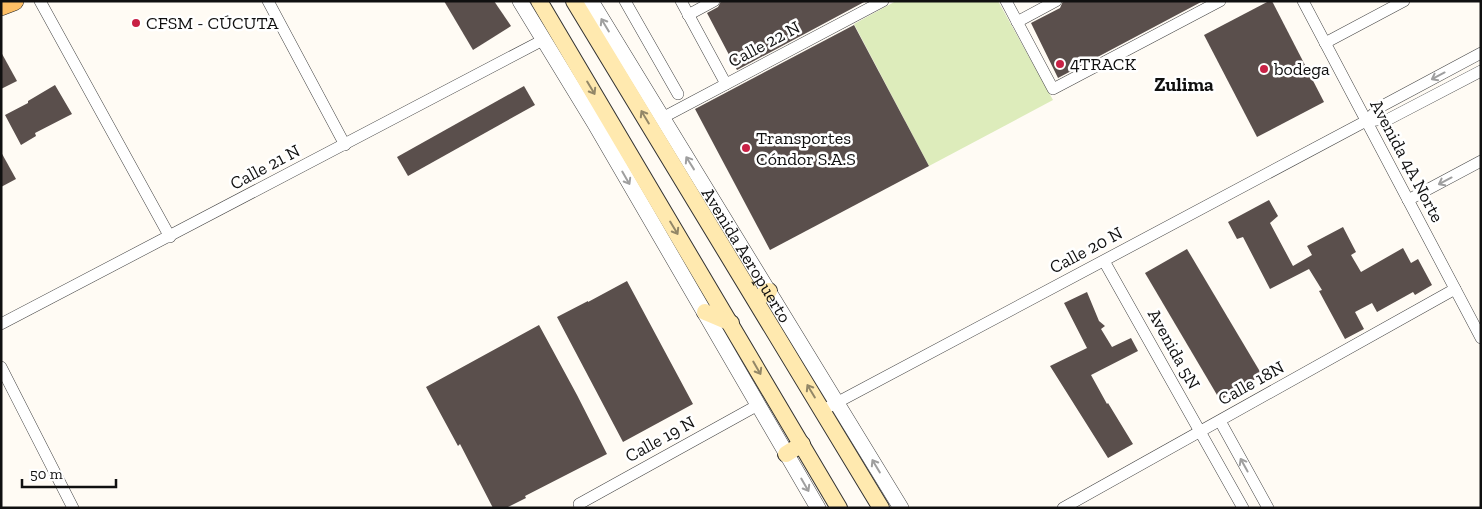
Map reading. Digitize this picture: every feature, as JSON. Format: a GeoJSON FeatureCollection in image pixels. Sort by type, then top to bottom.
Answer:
{"type":"FeatureCollection","features":[{"type":"Feature","properties":{"kind":"main road"},"geometry":{"type":"LineString","coordinates":[[1,6],[14,1]]}},
{"type":"Feature","properties":{"kind":"main road"},"geometry":{"type":"LineString","coordinates":[[539,1],[840,508]]}},
{"type":"Feature","properties":{"kind":"main road","name":"Avenida Aeropuerto"},"geometry":{"type":"LineString","coordinates":[[574,1],[762,296],[823,410],[881,508]]}},
{"type":"Feature","properties":{"kind":"main road"},"geometry":{"type":"LineString","coordinates":[[705,312],[731,323]]}},
{"type":"Feature","properties":{"kind":"main road"},"geometry":{"type":"LineString","coordinates":[[786,454],[802,444]]}},
{"type":"Feature","properties":{"kind":"street"},"geometry":{"type":"LineString","coordinates":[[40,1],[170,237]]}},
{"type":"Feature","properties":{"kind":"street"},"geometry":{"type":"LineString","coordinates":[[268,1],[345,145]]}},
{"type":"Feature","properties":{"kind":"street"},"geometry":{"type":"LineString","coordinates":[[520,1],[705,312],[818,508]]}},
{"type":"Feature","properties":{"kind":"street","name":"Avenida Aeropuerto"},"geometry":{"type":"LineString","coordinates":[[591,1],[662,118],[762,296],[838,402],[901,508]]}},
{"type":"Feature","properties":{"kind":"street"},"geometry":{"type":"LineString","coordinates":[[625,1],[678,94]]}},
{"type":"Feature","properties":{"kind":"street"},"geometry":{"type":"LineString","coordinates":[[681,1],[726,84]]}},
{"type":"Feature","properties":{"kind":"street"},"geometry":{"type":"LineString","coordinates":[[688,15],[714,1]]}},
{"type":"Feature","properties":{"kind":"street","name":"Calle 22 N"},"geometry":{"type":"LineString","coordinates":[[662,118],[882,1]]}},
{"type":"Feature","properties":{"kind":"street"},"geometry":{"type":"LineString","coordinates":[[1006,1],[1053,89],[1220,1]]}},
{"type":"Feature","properties":{"kind":"street"},"geometry":{"type":"LineString","coordinates":[[1017,22],[1056,1]]}},
{"type":"Feature","properties":{"kind":"street","name":"Avenida 4A Norte"},"geometry":{"type":"LineString","coordinates":[[1303,1],[1481,338]]}},
{"type":"Feature","properties":{"kind":"street"},"geometry":{"type":"LineString","coordinates":[[1325,44],[1404,1]]}},
{"type":"Feature","properties":{"kind":"street","name":"Calle 21 N"},"geometry":{"type":"LineString","coordinates":[[1,324],[543,40]]}},
{"type":"Feature","properties":{"kind":"street","name":"Calle 20 N"},"geometry":{"type":"LineString","coordinates":[[823,410],[1366,121],[1382,106],[1481,53]]}},
{"type":"Feature","properties":{"kind":"street","name":"Calle 20 N"},"geometry":{"type":"LineString","coordinates":[[1366,121],[1388,119],[1481,71]]}},
{"type":"Feature","properties":{"kind":"street"},"geometry":{"type":"LineString","coordinates":[[1408,200],[1481,161]]}},
{"type":"Feature","properties":{"kind":"street","name":"Avenida 5N"},"geometry":{"type":"LineString","coordinates":[[1104,261],[1243,508]]}},
{"type":"Feature","properties":{"kind":"street","name":"Calle 18N"},"geometry":{"type":"LineString","coordinates":[[1063,508],[1455,289]]}},
{"type":"Feature","properties":{"kind":"street"},"geometry":{"type":"LineString","coordinates":[[1,367],[73,508]]}},
{"type":"Feature","properties":{"kind":"street","name":"Calle 19 N"},"geometry":{"type":"LineString","coordinates":[[578,504],[758,405]]}},
{"type":"Feature","properties":{"kind":"street"},"geometry":{"type":"LineString","coordinates":[[1220,421],[1268,508]]}},
{"type":"Feature","properties":{"kind":"green space"},"geometry":{"type":"Polygon","coordinates":[[[896,1],[998,1],[1053,100],[929,166],[854,24],[896,1]]]}},
{"type":"Feature","properties":{"kind":"building"},"geometry":{"type":"Polygon","coordinates":[[[444,1],[494,1],[511,26],[473,50],[444,1]]]}},
{"type":"Feature","properties":{"kind":"building"},"geometry":{"type":"Polygon","coordinates":[[[721,1],[866,1],[737,70],[707,13],[718,7],[721,1]]]}},
{"type":"Feature","properties":{"kind":"building"},"geometry":{"type":"Polygon","coordinates":[[[1063,1],[1203,1],[1058,78],[1031,23],[1060,8],[1063,1]]]}},
{"type":"Feature","properties":{"kind":"building","name":"bodega"},"geometry":{"type":"Polygon","coordinates":[[[1272,1],[1324,102],[1257,137],[1204,35],[1272,1]]]}},
{"type":"Feature","properties":{"kind":"building"},"geometry":{"type":"Polygon","coordinates":[[[854,25],[929,166],[770,250],[695,109],[854,25]]]}},
{"type":"Feature","properties":{"kind":"building"},"geometry":{"type":"Polygon","coordinates":[[[1,52],[17,81],[1,89],[1,52]]]}},
{"type":"Feature","properties":{"kind":"building"},"geometry":{"type":"Polygon","coordinates":[[[55,85],[72,114],[35,133],[36,136],[21,145],[5,115],[28,103],[28,101],[55,85]]]}},
{"type":"Feature","properties":{"kind":"building"},"geometry":{"type":"Polygon","coordinates":[[[524,86],[535,105],[408,176],[397,157],[524,86]]]}},
{"type":"Feature","properties":{"kind":"building"},"geometry":{"type":"Polygon","coordinates":[[[1,152],[16,179],[1,187],[1,152]]]}},
{"type":"Feature","properties":{"kind":"building"},"geometry":{"type":"Polygon","coordinates":[[[1269,200],[1278,216],[1270,223],[1293,266],[1312,255],[1307,246],[1343,227],[1356,252],[1351,255],[1361,272],[1403,248],[1411,263],[1418,259],[1432,285],[1415,295],[1413,292],[1377,312],[1372,303],[1355,312],[1364,329],[1345,339],[1319,291],[1322,290],[1309,269],[1270,289],[1243,237],[1237,239],[1228,222],[1269,200]]]}},
{"type":"Feature","properties":{"kind":"building"},"geometry":{"type":"Polygon","coordinates":[[[1187,249],[1262,375],[1220,400],[1145,273],[1187,249]]]}},
{"type":"Feature","properties":{"kind":"building"},"geometry":{"type":"Polygon","coordinates":[[[627,281],[693,404],[623,442],[557,317],[627,281]]]}},
{"type":"Feature","properties":{"kind":"building"},"geometry":{"type":"Polygon","coordinates":[[[1087,292],[1099,321],[1105,326],[1101,329],[1112,347],[1131,338],[1138,351],[1091,375],[1133,444],[1108,458],[1050,366],[1087,348],[1064,303],[1087,292]]]}},
{"type":"Feature","properties":{"kind":"building"},"geometry":{"type":"Polygon","coordinates":[[[539,325],[607,454],[525,496],[526,498],[506,508],[493,508],[460,444],[458,446],[426,387],[539,325]]]}},
{"type":"Feature","properties":{"kind":"place","name":"CFSM - CÚCUTA"},"geometry":{"type":"Point","coordinates":[136,23]}},
{"type":"Feature","properties":{"kind":"place","name":"4TRACK"},"geometry":{"type":"Point","coordinates":[1060,64]}},
{"type":"Feature","properties":{"kind":"place","name":"bodega"},"geometry":{"type":"Point","coordinates":[1264,69]}},
{"type":"Feature","properties":{"kind":"place","name":"Transportes Cóndor S.A.S"},"geometry":{"type":"Point","coordinates":[746,148]}},
{"type":"Feature","properties":{"kind":"district","name":"Zulima"},"geometry":{"type":"Point","coordinates":[1184,84]}}]}
